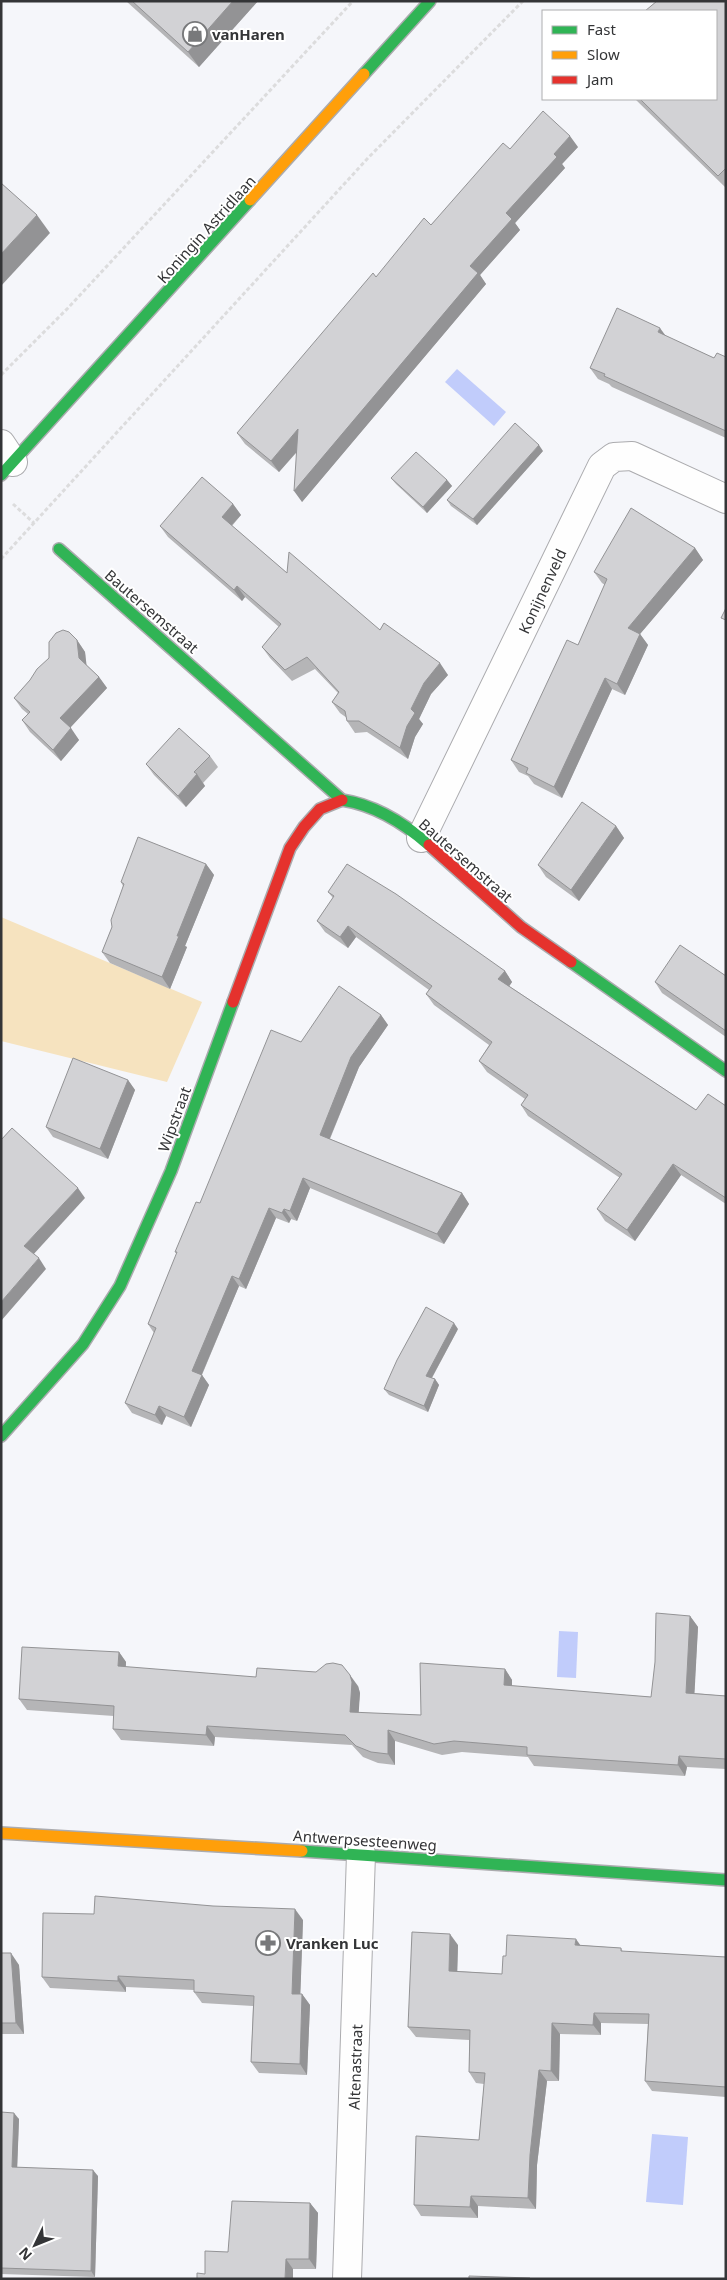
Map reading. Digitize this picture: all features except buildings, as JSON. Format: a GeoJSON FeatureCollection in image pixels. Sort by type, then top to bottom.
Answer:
{"type":"FeatureCollection","features":[{"type":"Feature","properties":{"kind":"street","name":"Koningin Astridlaan"},"geometry":{"type":"LineString","coordinates":[[5,460],[430,1]]}},
{"type":"Feature","properties":{"kind":"street","name":"Konijnenveld"},"geometry":{"type":"LineString","coordinates":[[421,838],[602,466],[614,457],[632,456],[726,499]]}},
{"type":"Feature","properties":{"kind":"street","name":"Bautersemstraat"},"geometry":{"type":"LineString","coordinates":[[59,549],[342,800],[363,803],[389,816],[421,838],[521,927],[726,1071]]}},
{"type":"Feature","properties":{"kind":"street","name":"Wipstraat"},"geometry":{"type":"LineString","coordinates":[[1,1436],[83,1344],[120,1286],[171,1171],[290,848],[304,826],[320,809],[342,800]]}},
{"type":"Feature","properties":{"kind":"street","name":"Antwerpsesteenweg"},"geometry":{"type":"LineString","coordinates":[[1,1833],[361,1854],[726,1880]]}},
{"type":"Feature","properties":{"kind":"street","name":"Altenastraat"},"geometry":{"type":"LineString","coordinates":[[347,2279],[361,1854]]}},
{"type":"Feature","properties":{"kind":"path"},"geometry":{"type":"LineString","coordinates":[[1,375],[68,308],[353,1]]}},
{"type":"Feature","properties":{"kind":"path"},"geometry":{"type":"LineString","coordinates":[[1,559],[368,158],[523,1]]}},
{"type":"Feature","properties":{"kind":"path"},"geometry":{"type":"LineString","coordinates":[[8,499],[34,524]]}},
{"type":"Feature","properties":{"kind":"shaded area"},"geometry":{"type":"Polygon","coordinates":[[[1,917],[202,1002],[167,1082],[1,1041],[1,917]]]}},
{"type":"Feature","properties":{"kind":"water"},"geometry":{"type":"Polygon","coordinates":[[[457,369],[506,412],[494,426],[445,382],[457,369]]]}},
{"type":"Feature","properties":{"kind":"water"},"geometry":{"type":"Polygon","coordinates":[[[559,1631],[578,1632],[576,1678],[557,1677],[559,1631]]]}},
{"type":"Feature","properties":{"kind":"water"},"geometry":{"type":"Polygon","coordinates":[[[652,2134],[688,2137],[683,2205],[646,2202],[652,2134]]]}},
{"type":"Feature","properties":{"kind":"traffic: fast"},"geometry":{"type":"LineString","coordinates":[[364,74],[430,1]]}},
{"type":"Feature","properties":{"kind":"traffic: fast"},"geometry":{"type":"LineString","coordinates":[[1,475],[250,200]]}},
{"type":"Feature","properties":{"kind":"traffic: fast"},"geometry":{"type":"LineString","coordinates":[[59,549],[342,800],[366,806],[388,816],[410,829],[429,845]]}},
{"type":"Feature","properties":{"kind":"traffic: fast"},"geometry":{"type":"LineString","coordinates":[[571,962],[726,1071]]}},
{"type":"Feature","properties":{"kind":"traffic: fast"},"geometry":{"type":"LineString","coordinates":[[1,1436],[83,1344],[120,1286],[171,1171],[233,1002]]}},
{"type":"Feature","properties":{"kind":"traffic: fast"},"geometry":{"type":"LineString","coordinates":[[302,1851],[726,1880]]}},
{"type":"Feature","properties":{"kind":"traffic: slow"},"geometry":{"type":"LineString","coordinates":[[250,200],[364,74]]}},
{"type":"Feature","properties":{"kind":"traffic: slow"},"geometry":{"type":"LineString","coordinates":[[1,1833],[302,1851]]}},
{"type":"Feature","properties":{"kind":"traffic: jam"},"geometry":{"type":"LineString","coordinates":[[233,1002],[290,848],[304,827],[320,809],[342,800]]}},
{"type":"Feature","properties":{"kind":"traffic: jam"},"geometry":{"type":"LineString","coordinates":[[429,845],[521,927],[571,962]]}},
{"type":"Feature","properties":{"kind":"place","name":"vanHaren"},"geometry":{"type":"Point","coordinates":[195,34]}},
{"type":"Feature","properties":{"kind":"place","name":"Vranken Luc"},"geometry":{"type":"Point","coordinates":[268,1943]}}]}
